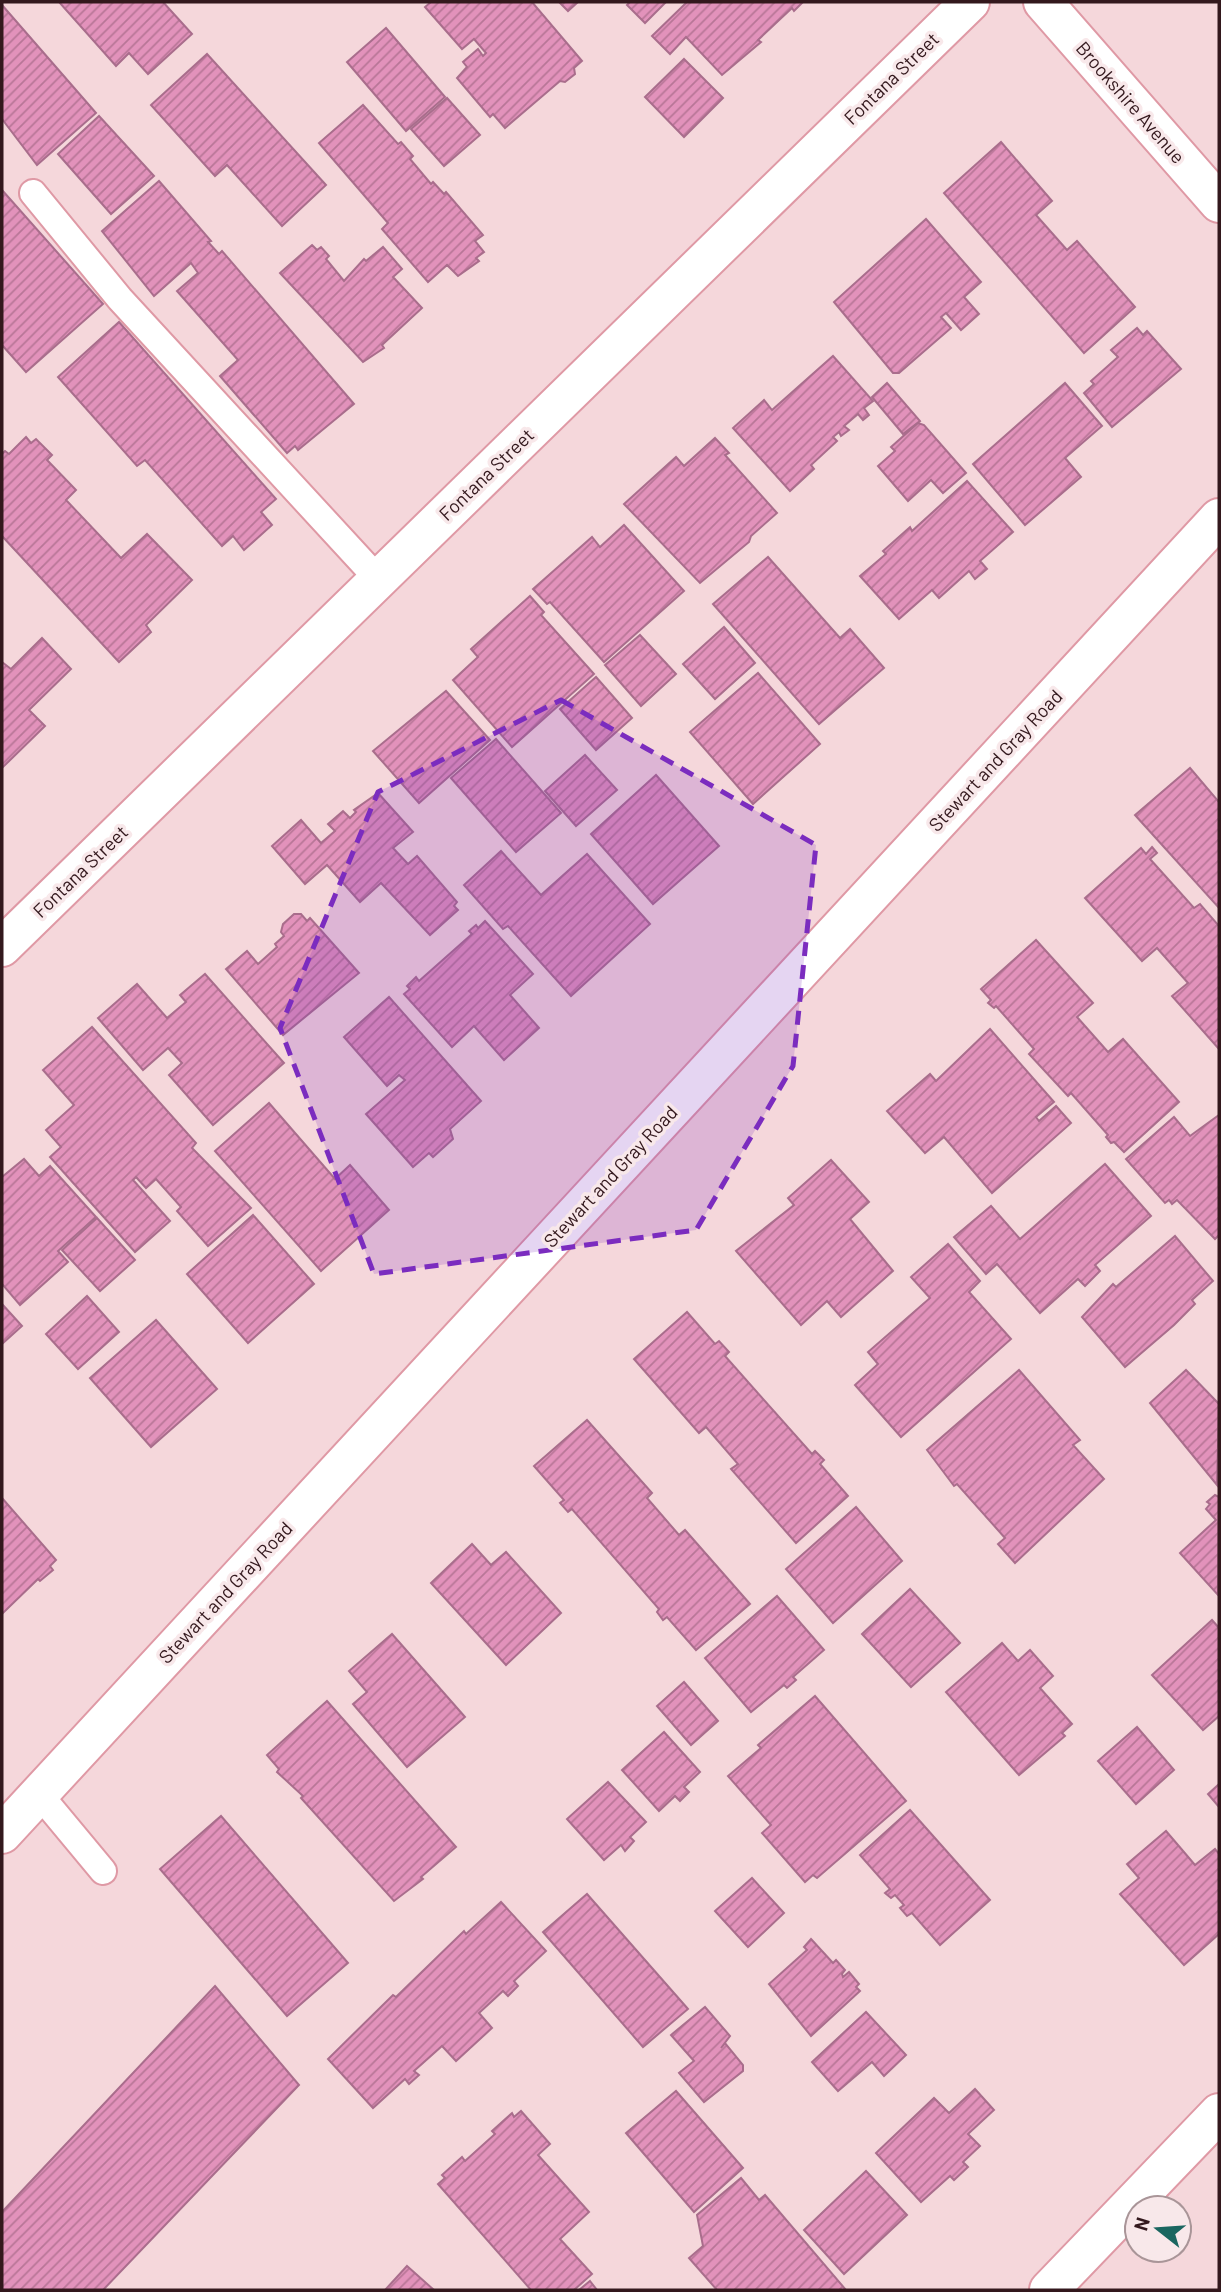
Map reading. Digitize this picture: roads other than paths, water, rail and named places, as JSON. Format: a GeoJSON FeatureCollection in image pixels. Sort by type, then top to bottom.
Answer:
{"type":"FeatureCollection","features":[{"type":"Feature","properties":{"kind":"street","name":"Fontana Street"},"geometry":{"type":"LineString","coordinates":[[2,947],[970,2]]}},
{"type":"Feature","properties":{"kind":"street","name":"Brookshire Avenue"},"geometry":{"type":"LineString","coordinates":[[1043,2],[1219,203]]}},
{"type":"Feature","properties":{"kind":"street","name":"Stewart and Gray Road"},"geometry":{"type":"LineString","coordinates":[[2,1834],[1219,518]]}},
{"type":"Feature","properties":{"kind":"street"},"geometry":{"type":"LineString","coordinates":[[1049,2290],[1219,2113]]}},
{"type":"Feature","properties":{"kind":"lane"},"geometry":{"type":"LineString","coordinates":[[33,193],[120,299],[378,579]]}},
{"type":"Feature","properties":{"kind":"lane"},"geometry":{"type":"LineString","coordinates":[[39,1794],[103,1871]]}}]}
